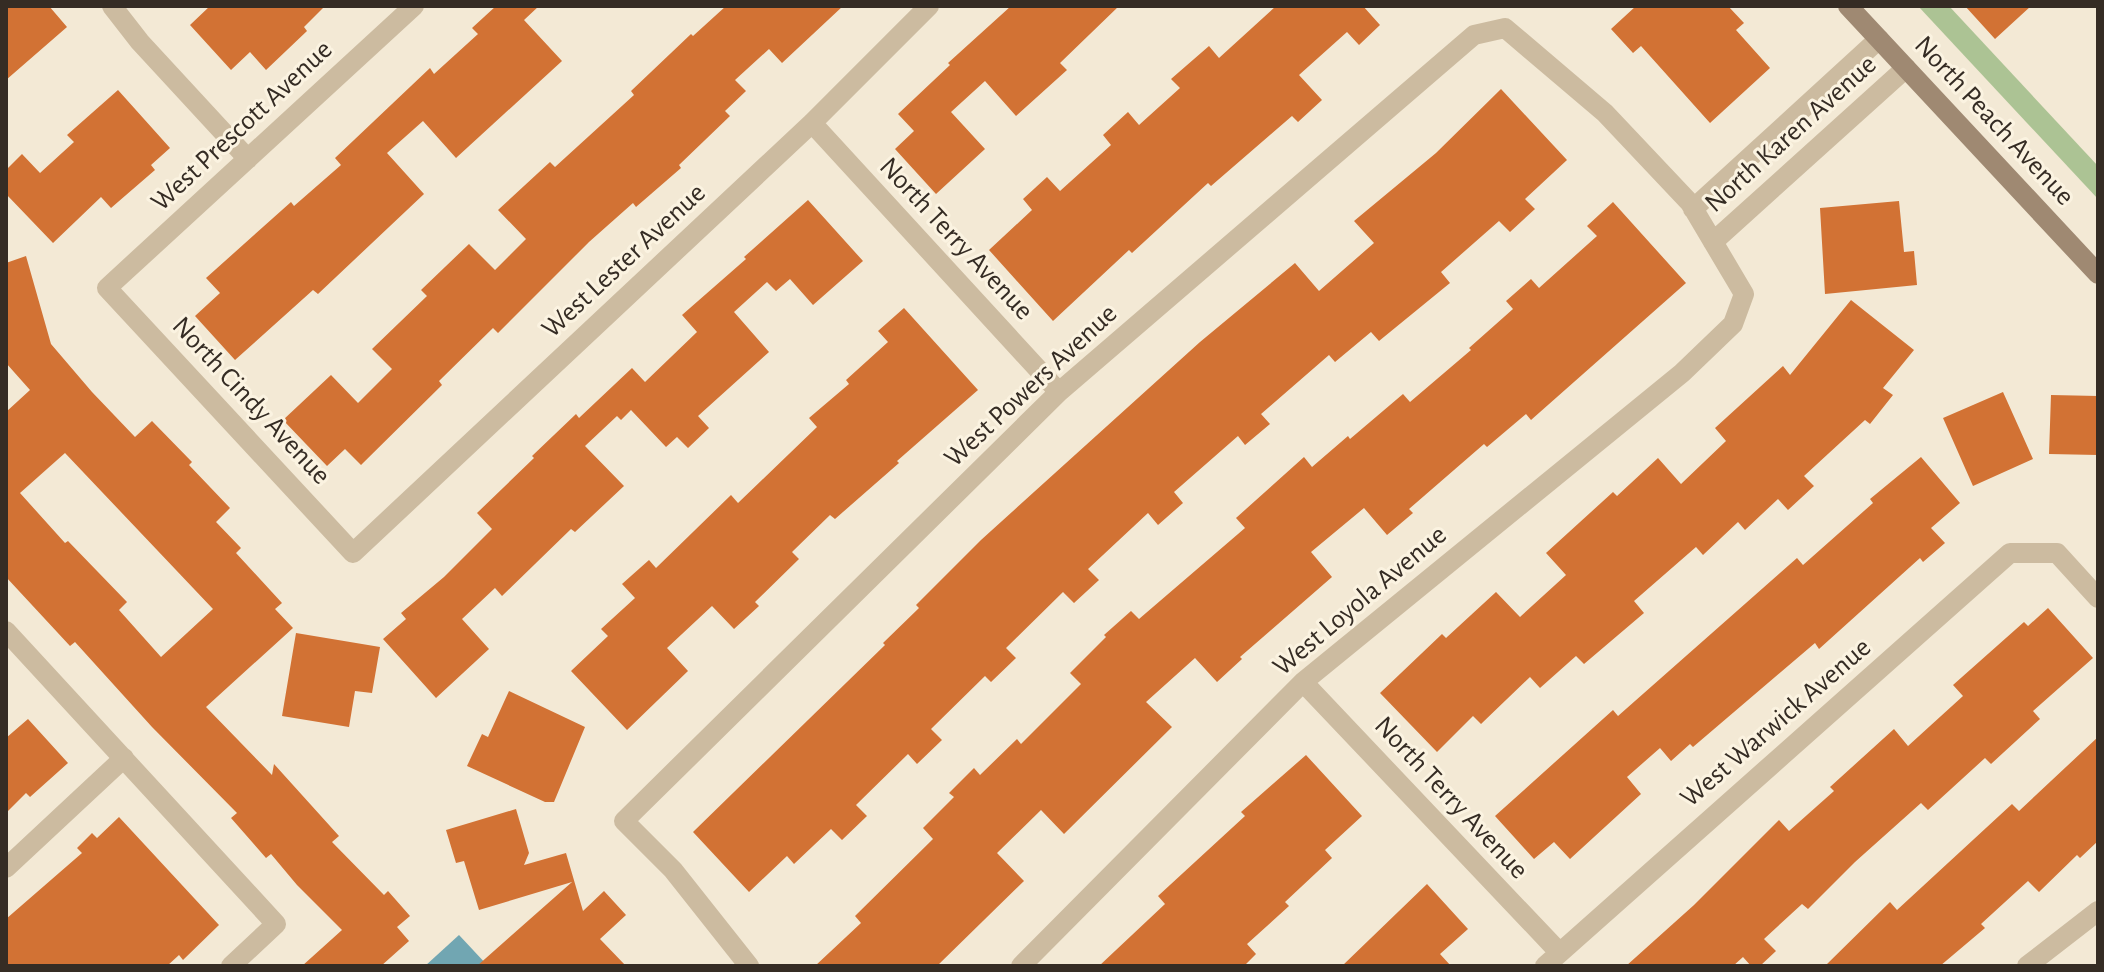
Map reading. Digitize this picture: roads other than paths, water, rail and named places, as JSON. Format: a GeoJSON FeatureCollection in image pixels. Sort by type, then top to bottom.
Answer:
{"type":"FeatureCollection","features":[{"type":"Feature","properties":{"kind":"street"},"geometry":{"type":"LineString","coordinates":[[112,6],[140,42],[248,159]]}},
{"type":"Feature","properties":{"kind":"street","name":"West Prescott Avenue"},"geometry":{"type":"LineString","coordinates":[[107,288],[414,6]]}},
{"type":"Feature","properties":{"kind":"street","name":"West Lester Avenue"},"geometry":{"type":"LineString","coordinates":[[353,553],[812,123],[929,6]]}},
{"type":"Feature","properties":{"kind":"street","name":"North Peach Avenue"},"geometry":{"type":"LineString","coordinates":[[1848,6],[2098,274]]}},
{"type":"Feature","properties":{"kind":"street","name":"North Karen Avenue"},"geometry":{"type":"LineString","coordinates":[[1505,28],[1605,113],[1693,209],[1744,294]]}},
{"type":"Feature","properties":{"kind":"street","name":"West Powers Avenue"},"geometry":{"type":"LineString","coordinates":[[749,966],[673,870],[624,821],[1059,392],[1474,35],[1505,28]]}},
{"type":"Feature","properties":{"kind":"street","name":"North Karen Avenue"},"geometry":{"type":"LineString","coordinates":[[1693,209],[1879,39]]}},
{"type":"Feature","properties":{"kind":"street","name":"North Karen Avenue"},"geometry":{"type":"LineString","coordinates":[[1713,242],[1906,68]]}},
{"type":"Feature","properties":{"kind":"street","name":"North Terry Avenue"},"geometry":{"type":"LineString","coordinates":[[812,123],[1059,392]]}},
{"type":"Feature","properties":{"kind":"street","name":"North Cindy Avenue"},"geometry":{"type":"LineString","coordinates":[[107,288],[353,553]]}},
{"type":"Feature","properties":{"kind":"street","name":"West Loyola Avenue"},"geometry":{"type":"LineString","coordinates":[[1021,966],[1303,682],[1682,373],[1733,324],[1744,294]]}},
{"type":"Feature","properties":{"kind":"street","name":"West Warwick Avenue"},"geometry":{"type":"LineString","coordinates":[[1552,959],[2010,553],[2057,553],[2098,598]]}},
{"type":"Feature","properties":{"kind":"street"},"geometry":{"type":"LineString","coordinates":[[6,631],[276,924],[231,966]]}},
{"type":"Feature","properties":{"kind":"street","name":"North Terry Avenue"},"geometry":{"type":"LineString","coordinates":[[1303,682],[1552,959]]}},
{"type":"Feature","properties":{"kind":"street"},"geometry":{"type":"LineString","coordinates":[[6,868],[124,758]]}},
{"type":"Feature","properties":{"kind":"street"},"geometry":{"type":"LineString","coordinates":[[2027,966],[2098,911]]}},
{"type":"Feature","properties":{"kind":"water"},"geometry":{"type":"Polygon","coordinates":[[[459,935],[488,966],[425,966],[459,935]]]}}]}
